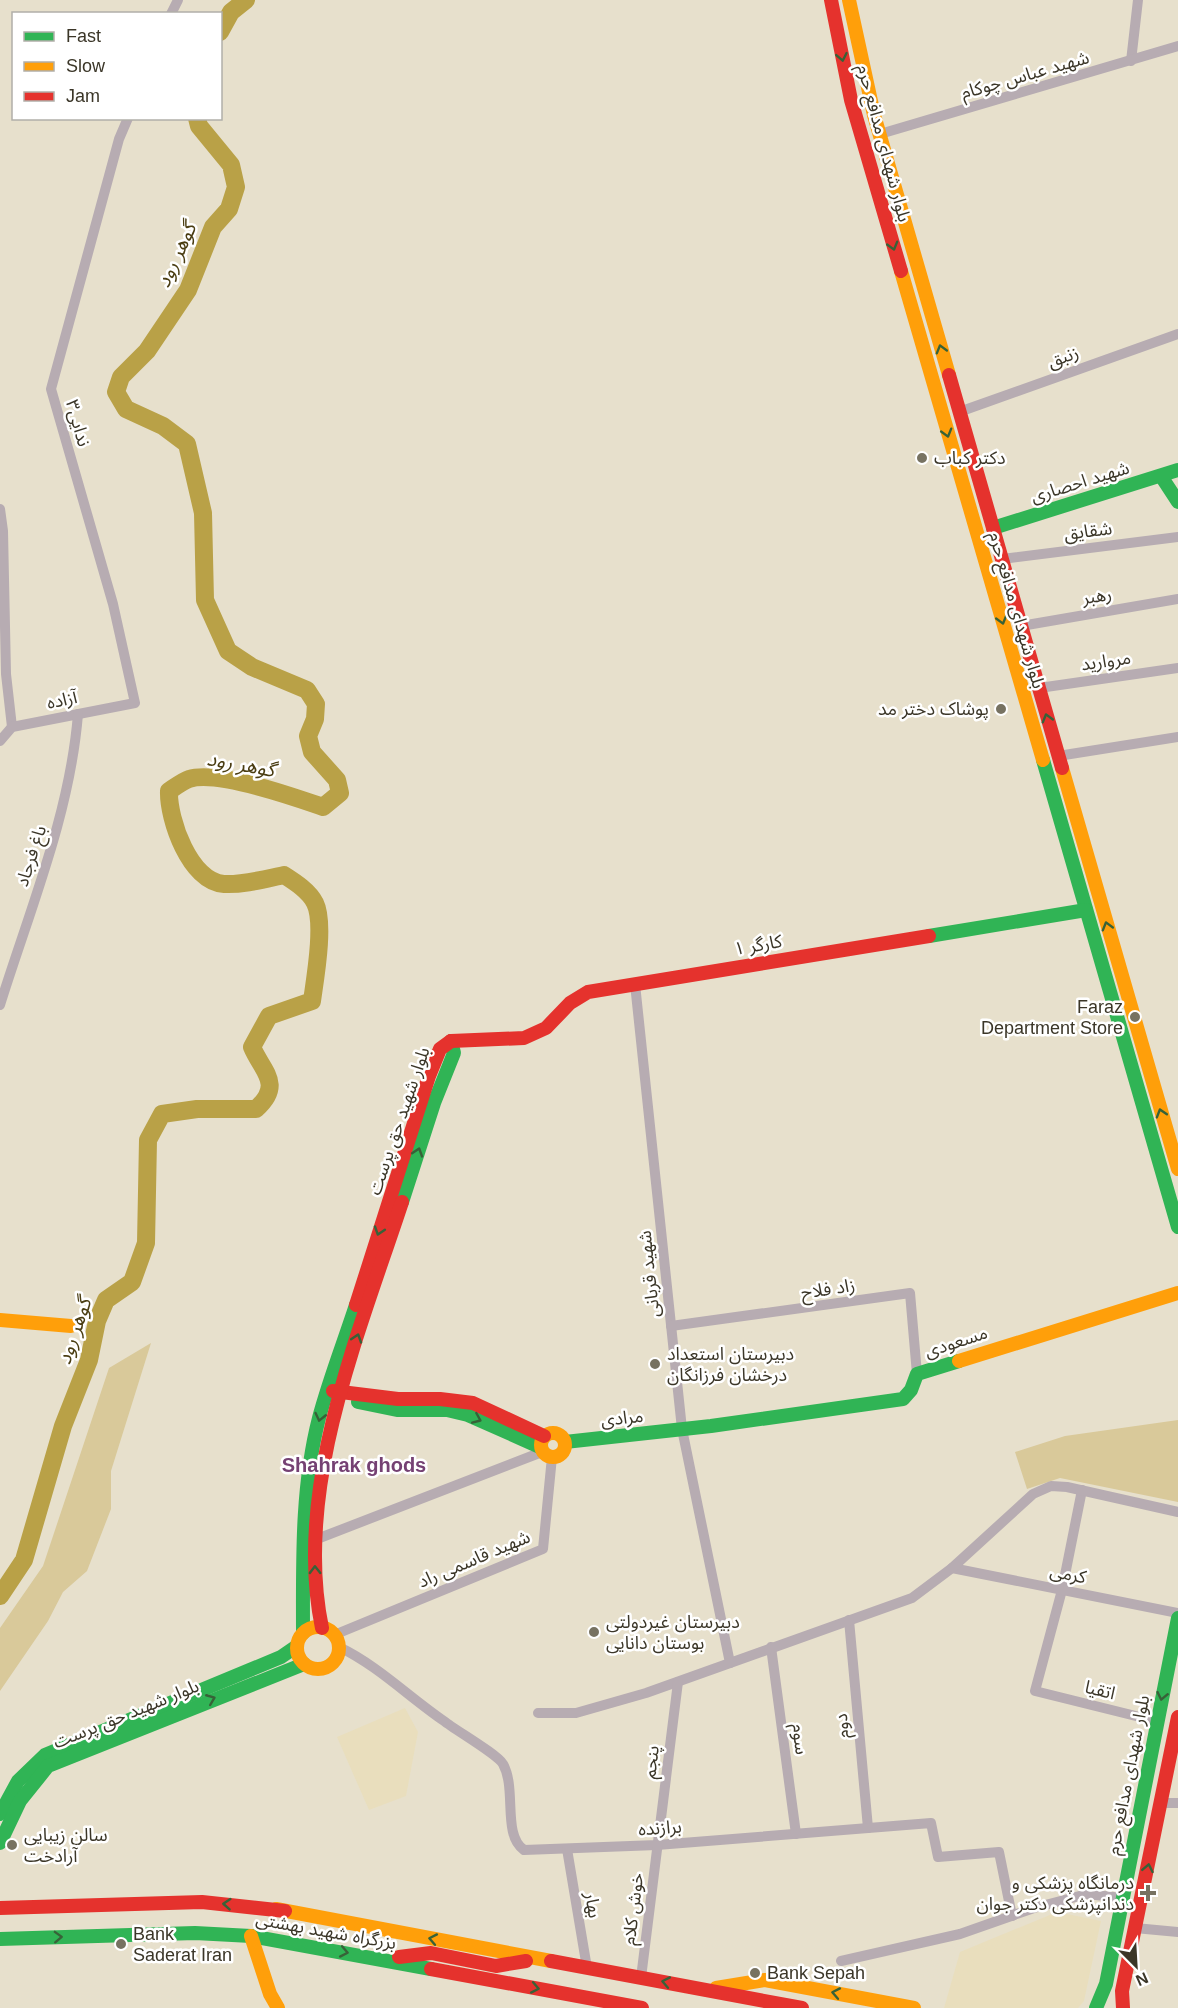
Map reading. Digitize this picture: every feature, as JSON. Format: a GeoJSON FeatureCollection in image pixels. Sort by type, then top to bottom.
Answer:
{"type":"FeatureCollection","features":[{"type":"Feature","properties":{"kind":"main road","name":"بلوار شهدای مدافع حرم"},"geometry":{"type":"LineString","coordinates":[[831,0],[851,100],[1178,1227]]}},
{"type":"Feature","properties":{"kind":"main road","name":"بلوار شهدای مدافع حرم"},"geometry":{"type":"LineString","coordinates":[[849,0],[880,134],[1058,756],[1174,1144],[1178,1169]]}},
{"type":"Feature","properties":{"kind":"main road","name":"شهید احصاری"},"geometry":{"type":"LineString","coordinates":[[993,528],[1178,470]]}},
{"type":"Feature","properties":{"kind":"main road"},"geometry":{"type":"LineString","coordinates":[[1161,476],[1178,502]]}},
{"type":"Feature","properties":{"kind":"main road"},"geometry":{"type":"LineString","coordinates":[[995,595],[1011,591]]}},
{"type":"Feature","properties":{"kind":"main road","name":"کارگر ۱"},"geometry":{"type":"LineString","coordinates":[[451,1041],[524,1038],[546,1029],[570,1002],[588,992],[1086,910]]}},
{"type":"Feature","properties":{"kind":"main road","name":"بلوار شهید حق پرست"},"geometry":{"type":"LineString","coordinates":[[0,1843],[23,1794],[48,1766],[281,1657],[300,1640],[303,1539],[314,1499],[333,1391],[395,1201],[454,1053],[451,1041]]}},
{"type":"Feature","properties":{"kind":"main road","name":"مسعودی"},"geometry":{"type":"LineString","coordinates":[[682,1429],[903,1399],[917,1374],[1178,1293]]}},
{"type":"Feature","properties":{"kind":"main road"},"geometry":{"type":"LineString","coordinates":[[0,1320],[71,1326]]}},
{"type":"Feature","properties":{"kind":"main road"},"geometry":{"type":"LineString","coordinates":[[333,1391],[347,1399],[397,1405],[473,1403],[544,1448],[559,1456],[564,1450],[565,1442],[558,1434],[550,1432],[544,1448]]}},
{"type":"Feature","properties":{"kind":"main road","name":"مرادی"},"geometry":{"type":"LineString","coordinates":[[565,1442],[682,1429]]}},
{"type":"Feature","properties":{"kind":"main road","name":"بلوار شهید حق پرست"},"geometry":{"type":"LineString","coordinates":[[314,1499],[317,1539],[316,1599],[331,1637]]}},
{"type":"Feature","properties":{"kind":"main road","name":"بلوار شهدای مدافع حرم"},"geometry":{"type":"LineString","coordinates":[[1096,2008],[1106,1984],[1178,1618]]}},
{"type":"Feature","properties":{"kind":"main road"},"geometry":{"type":"LineString","coordinates":[[309,1629],[331,1637],[335,1660],[330,1665],[317,1669],[304,1664],[300,1659],[300,1640],[309,1629]]}},
{"type":"Feature","properties":{"kind":"main road","name":"بلوار شهید حق پرست"},"geometry":{"type":"LineString","coordinates":[[0,1814],[17,1782],[32,1764],[45,1755],[304,1664]]}},
{"type":"Feature","properties":{"kind":"main road","name":"بلوار شهدای مدافع حرم"},"geometry":{"type":"LineString","coordinates":[[1123,2008],[1122,1991],[1178,1717]]}},
{"type":"Feature","properties":{"kind":"main road","name":"بزرگراه شهید بهشتی"},"geometry":{"type":"LineString","coordinates":[[1,1907],[202,1902],[281,1910],[802,2008]]}},
{"type":"Feature","properties":{"kind":"main road","name":"بزرگراه شهید بهشتی"},"geometry":{"type":"LineString","coordinates":[[0,1939],[195,1933],[251,1936],[642,2008]]}},
{"type":"Feature","properties":{"kind":"main road"},"geometry":{"type":"LineString","coordinates":[[251,1936],[270,1994],[278,2008]]}},
{"type":"Feature","properties":{"kind":"main road"},"geometry":{"type":"LineString","coordinates":[[463,1974],[470,1946]]}},
{"type":"Feature","properties":{"kind":"main road"},"geometry":{"type":"LineString","coordinates":[[384,1960],[431,1953],[496,1966],[540,1959]]}},
{"type":"Feature","properties":{"kind":"main road"},"geometry":{"type":"LineString","coordinates":[[707,1990],[765,1980],[914,2008]]}},
{"type":"Feature","properties":{"kind":"street"},"geometry":{"type":"LineString","coordinates":[[1131,61],[1138,0]]}},
{"type":"Feature","properties":{"kind":"street","name":"شهید عباس چوکام"},"geometry":{"type":"LineString","coordinates":[[880,134],[1178,46]]}},
{"type":"Feature","properties":{"kind":"street","name":"ندایی۳"},"geometry":{"type":"LineString","coordinates":[[127,120],[119,139],[51,389],[113,604],[135,703]]}},
{"type":"Feature","properties":{"kind":"street","name":"زنبق"},"geometry":{"type":"LineString","coordinates":[[959,412],[1178,334]]}},
{"type":"Feature","properties":{"kind":"street"},"geometry":{"type":"LineString","coordinates":[[0,509],[3,531],[6,674],[12,728],[0,741]]}},
{"type":"Feature","properties":{"kind":"street","name":"شقایق"},"geometry":{"type":"LineString","coordinates":[[1002,559],[1178,537]]}},
{"type":"Feature","properties":{"kind":"street","name":"رهبر"},"geometry":{"type":"LineString","coordinates":[[1021,626],[1178,599]]}},
{"type":"Feature","properties":{"kind":"street","name":"مروارید"},"geometry":{"type":"LineString","coordinates":[[1039,688],[1178,668]]}},
{"type":"Feature","properties":{"kind":"street","name":"آزاده"},"geometry":{"type":"LineString","coordinates":[[12,728],[135,703]]}},
{"type":"Feature","properties":{"kind":"street","name":"باغ فرجاد"},"geometry":{"type":"LineString","coordinates":[[0,1005],[66,799],[75,757],[78,714]]}},
{"type":"Feature","properties":{"kind":"street"},"geometry":{"type":"LineString","coordinates":[[1058,756],[1178,737]]}},
{"type":"Feature","properties":{"kind":"street","name":"شهید قربانی"},"geometry":{"type":"LineString","coordinates":[[635,984],[682,1429],[730,1663]]}},
{"type":"Feature","properties":{"kind":"street","name":"زاد فلاح"},"geometry":{"type":"LineString","coordinates":[[671,1326],[910,1293],[917,1374]]}},
{"type":"Feature","properties":{"kind":"street"},"geometry":{"type":"LineString","coordinates":[[317,1539],[544,1448]]}},
{"type":"Feature","properties":{"kind":"street","name":"شهید قاسمی راد"},"geometry":{"type":"LineString","coordinates":[[331,1637],[543,1549],[544,1448]]}},
{"type":"Feature","properties":{"kind":"street"},"geometry":{"type":"LineString","coordinates":[[538,1713],[576,1713],[678,1682],[912,1598],[952,1568],[1033,1494],[1051,1486],[1082,1490],[1178,1512]]}},
{"type":"Feature","properties":{"kind":"street"},"geometry":{"type":"LineString","coordinates":[[1062,1590],[1082,1490]]}},
{"type":"Feature","properties":{"kind":"street","name":"کرمی"},"geometry":{"type":"LineString","coordinates":[[952,1568],[1178,1613]]}},
{"type":"Feature","properties":{"kind":"street","name":"اتقیا"},"geometry":{"type":"LineString","coordinates":[[1062,1590],[1035,1691],[1156,1721]]}},
{"type":"Feature","properties":{"kind":"street","name":"دوم"},"geometry":{"type":"LineString","coordinates":[[849,1620],[868,1828]]}},
{"type":"Feature","properties":{"kind":"street","name":"برازنده"},"geometry":{"type":"LineString","coordinates":[[331,1637],[502,1762],[508,1777],[512,1834],[516,1845],[524,1850],[657,1845],[931,1823],[938,1857],[999,1852],[1011,1916]]}},
{"type":"Feature","properties":{"kind":"street","name":"سوم"},"geometry":{"type":"LineString","coordinates":[[771,1647],[796,1834]]}},
{"type":"Feature","properties":{"kind":"street","name":"پنجم"},"geometry":{"type":"LineString","coordinates":[[657,1845],[678,1682]]}},
{"type":"Feature","properties":{"kind":"street"},"geometry":{"type":"LineString","coordinates":[[1160,1803],[1178,1803]]}},
{"type":"Feature","properties":{"kind":"street","name":"خوش کلام"},"geometry":{"type":"LineString","coordinates":[[641,1978],[657,1845]]}},
{"type":"Feature","properties":{"kind":"street","name":"بهار"},"geometry":{"type":"LineString","coordinates":[[567,1849],[587,1968]]}},
{"type":"Feature","properties":{"kind":"street"},"geometry":{"type":"LineString","coordinates":[[840,1961],[960,1934],[1011,1916],[1087,1894],[1122,1898]]}},
{"type":"Feature","properties":{"kind":"street"},"geometry":{"type":"LineString","coordinates":[[1135,1928],[1178,1932]]}},
{"type":"Feature","properties":{"kind":"shaded area"},"geometry":{"type":"Polygon","coordinates":[[[151,1343],[111,1471],[111,1509],[87,1571],[63,1592],[48,1621],[0,1691],[0,1628],[43,1566],[109,1368],[151,1343]]]}},
{"type":"Feature","properties":{"kind":"shaded area"},"geometry":{"type":"Polygon","coordinates":[[[1178,1420],[1178,1502],[1060,1478],[1027,1489],[1015,1452],[1065,1436],[1178,1420]]]}},
{"type":"Feature","properties":{"kind":"shaded area"},"geometry":{"type":"Polygon","coordinates":[[[405,1708],[418,1732],[406,1796],[369,1810],[337,1737],[405,1708]]]}},
{"type":"Feature","properties":{"kind":"shaded area"},"geometry":{"type":"Polygon","coordinates":[[[1057,1912],[1101,1921],[1084,2001],[1078,2008],[944,2008],[960,1952],[1057,1912]]]}},
{"type":"Feature","properties":{"kind":"waterway","name":"گوهر رود"},"geometry":{"type":"LineString","coordinates":[[222,28],[231,12],[246,0]]}},
{"type":"Feature","properties":{"kind":"waterway","name":"گوهر رود"},"geometry":{"type":"LineString","coordinates":[[0,1596],[24,1560],[63,1426],[89,1360],[97,1321],[106,1300],[132,1282],[146,1243],[148,1140],[162,1114],[197,1109],[256,1109],[269,1092],[270,1085],[252,1047],[269,1016],[312,1001],[317,966],[318,912],[309,895],[284,875],[246,883],[224,884],[212,881],[201,873],[183,847],[172,817],[170,803],[169,791],[189,779],[202,777],[236,781],[323,807],[340,793],[337,780],[312,752],[308,736],[315,719],[316,704],[307,690],[252,667],[228,651],[205,600],[203,513],[187,444],[163,426],[126,409],[116,392],[121,377],[147,351],[188,290],[213,227],[229,209],[236,187],[231,165],[199,126],[198,120]]}},
{"type":"Feature","properties":{"kind":"traffic: fast"},"geometry":{"type":"LineString","coordinates":[[993,528],[1178,470]]}},
{"type":"Feature","properties":{"kind":"traffic: fast"},"geometry":{"type":"LineString","coordinates":[[1161,476],[1178,502]]}},
{"type":"Feature","properties":{"kind":"traffic: fast"},"geometry":{"type":"LineString","coordinates":[[1043,760],[1178,1227]]}},
{"type":"Feature","properties":{"kind":"traffic: fast"},"geometry":{"type":"LineString","coordinates":[[929,936],[1086,910]]}},
{"type":"Feature","properties":{"kind":"traffic: fast"},"geometry":{"type":"LineString","coordinates":[[402,1202],[434,1103],[454,1053],[451,1041]]}},
{"type":"Feature","properties":{"kind":"traffic: fast"},"geometry":{"type":"LineString","coordinates":[[303,1633],[304,1525],[313,1444],[327,1390],[356,1305]]}},
{"type":"Feature","properties":{"kind":"traffic: fast"},"geometry":{"type":"LineString","coordinates":[[565,1442],[711,1426],[903,1399],[911,1390],[917,1374],[959,1361]]}},
{"type":"Feature","properties":{"kind":"traffic: fast"},"geometry":{"type":"LineString","coordinates":[[358,1402],[397,1410],[447,1410],[468,1415],[540,1447]]}},
{"type":"Feature","properties":{"kind":"traffic: fast"},"geometry":{"type":"LineString","coordinates":[[1096,2008],[1106,1984],[1178,1618]]}},
{"type":"Feature","properties":{"kind":"traffic: fast"},"geometry":{"type":"LineString","coordinates":[[0,1814],[18,1781],[45,1755],[281,1657],[297,1646]]}},
{"type":"Feature","properties":{"kind":"traffic: fast"},"geometry":{"type":"LineString","coordinates":[[0,1843],[20,1801],[48,1766],[304,1664]]}},
{"type":"Feature","properties":{"kind":"traffic: fast"},"geometry":{"type":"LineString","coordinates":[[0,1939],[195,1933],[251,1936],[431,1969]]}},
{"type":"Feature","properties":{"kind":"traffic: slow"},"geometry":{"type":"LineString","coordinates":[[849,0],[874,115],[949,375]]}},
{"type":"Feature","properties":{"kind":"traffic: slow"},"geometry":{"type":"LineString","coordinates":[[901,271],[1043,760]]}},
{"type":"Feature","properties":{"kind":"traffic: slow"},"geometry":{"type":"LineString","coordinates":[[1062,768],[1178,1169]]}},
{"type":"Feature","properties":{"kind":"traffic: slow"},"geometry":{"type":"LineString","coordinates":[[959,1361],[1178,1293]]}},
{"type":"Feature","properties":{"kind":"traffic: slow"},"geometry":{"type":"LineString","coordinates":[[0,1320],[71,1326]]}},
{"type":"Feature","properties":{"kind":"traffic: slow"},"geometry":{"type":"LineString","coordinates":[[553,1433],[562,1436],[565,1445],[562,1454],[553,1457],[544,1454],[541,1445],[544,1436],[553,1433]]}},
{"type":"Feature","properties":{"kind":"traffic: slow"},"geometry":{"type":"LineString","coordinates":[[318,1627],[333,1633],[339,1648],[333,1663],[318,1669],[303,1663],[297,1648],[303,1633],[318,1627]]}},
{"type":"Feature","properties":{"kind":"traffic: slow"},"geometry":{"type":"LineString","coordinates":[[276,1909],[551,1961]]}},
{"type":"Feature","properties":{"kind":"traffic: slow"},"geometry":{"type":"LineString","coordinates":[[251,1936],[270,1994],[278,2008]]}},
{"type":"Feature","properties":{"kind":"traffic: slow"},"geometry":{"type":"LineString","coordinates":[[716,1988],[765,1980],[914,2008]]}},
{"type":"Feature","properties":{"kind":"traffic: jam"},"geometry":{"type":"LineString","coordinates":[[831,0],[851,100],[901,271]]}},
{"type":"Feature","properties":{"kind":"traffic: jam"},"geometry":{"type":"LineString","coordinates":[[949,375],[1062,768]]}},
{"type":"Feature","properties":{"kind":"traffic: jam"},"geometry":{"type":"LineString","coordinates":[[451,1041],[524,1038],[546,1028],[570,1003],[588,992],[929,936]]}},
{"type":"Feature","properties":{"kind":"traffic: jam"},"geometry":{"type":"LineString","coordinates":[[356,1305],[429,1076],[440,1049],[451,1041]]}},
{"type":"Feature","properties":{"kind":"traffic: jam"},"geometry":{"type":"LineString","coordinates":[[322,1628],[315,1575],[316,1521],[323,1467],[350,1358],[402,1202]]}},
{"type":"Feature","properties":{"kind":"traffic: jam"},"geometry":{"type":"LineString","coordinates":[[333,1391],[398,1399],[440,1399],[473,1403],[544,1436]]}},
{"type":"Feature","properties":{"kind":"traffic: jam"},"geometry":{"type":"LineString","coordinates":[[1123,2008],[1122,1991],[1178,1717]]}},
{"type":"Feature","properties":{"kind":"traffic: jam"},"geometry":{"type":"LineString","coordinates":[[0,1908],[202,1902],[285,1911]]}},
{"type":"Feature","properties":{"kind":"traffic: jam"},"geometry":{"type":"LineString","coordinates":[[399,1957],[431,1953],[496,1966],[526,1961]]}},
{"type":"Feature","properties":{"kind":"traffic: jam"},"geometry":{"type":"LineString","coordinates":[[551,1961],[802,2008]]}},
{"type":"Feature","properties":{"kind":"traffic: jam"},"geometry":{"type":"LineString","coordinates":[[431,1969],[642,2008]]}},
{"type":"Feature","properties":{"kind":"place","name":"دکتر کباب"},"geometry":{"type":"Point","coordinates":[922,458]}},
{"type":"Feature","properties":{"kind":"place","name":"پوشاک دختر مد"},"geometry":{"type":"Point","coordinates":[1001,709]}},
{"type":"Feature","properties":{"kind":"place","name":"Faraz Department Store"},"geometry":{"type":"Point","coordinates":[1135,1017]}},
{"type":"Feature","properties":{"kind":"place","name":"دبیرستان استعداد درخشان فرزانگان"},"geometry":{"type":"Point","coordinates":[655,1364]}},
{"type":"Feature","properties":{"kind":"place","name":"دبیرستان غیردولتی بوستان دانایی"},"geometry":{"type":"Point","coordinates":[594,1632]}},
{"type":"Feature","properties":{"kind":"place","name":"سالن زیبایی آرادخت"},"geometry":{"type":"Point","coordinates":[12,1845]}},
{"type":"Feature","properties":{"kind":"place","name":"درمانگاه پزشکی و دندانپزشکی دکتر جوان"},"geometry":{"type":"Point","coordinates":[1148,1893]}},
{"type":"Feature","properties":{"kind":"place","name":"Bank Saderat Iran"},"geometry":{"type":"Point","coordinates":[121,1944]}},
{"type":"Feature","properties":{"kind":"place","name":"Bank Sepah"},"geometry":{"type":"Point","coordinates":[755,1973]}},
{"type":"Feature","properties":{"kind":"district","name":"Shahrak ghods"},"geometry":{"type":"Point","coordinates":[354,1465]}}]}
